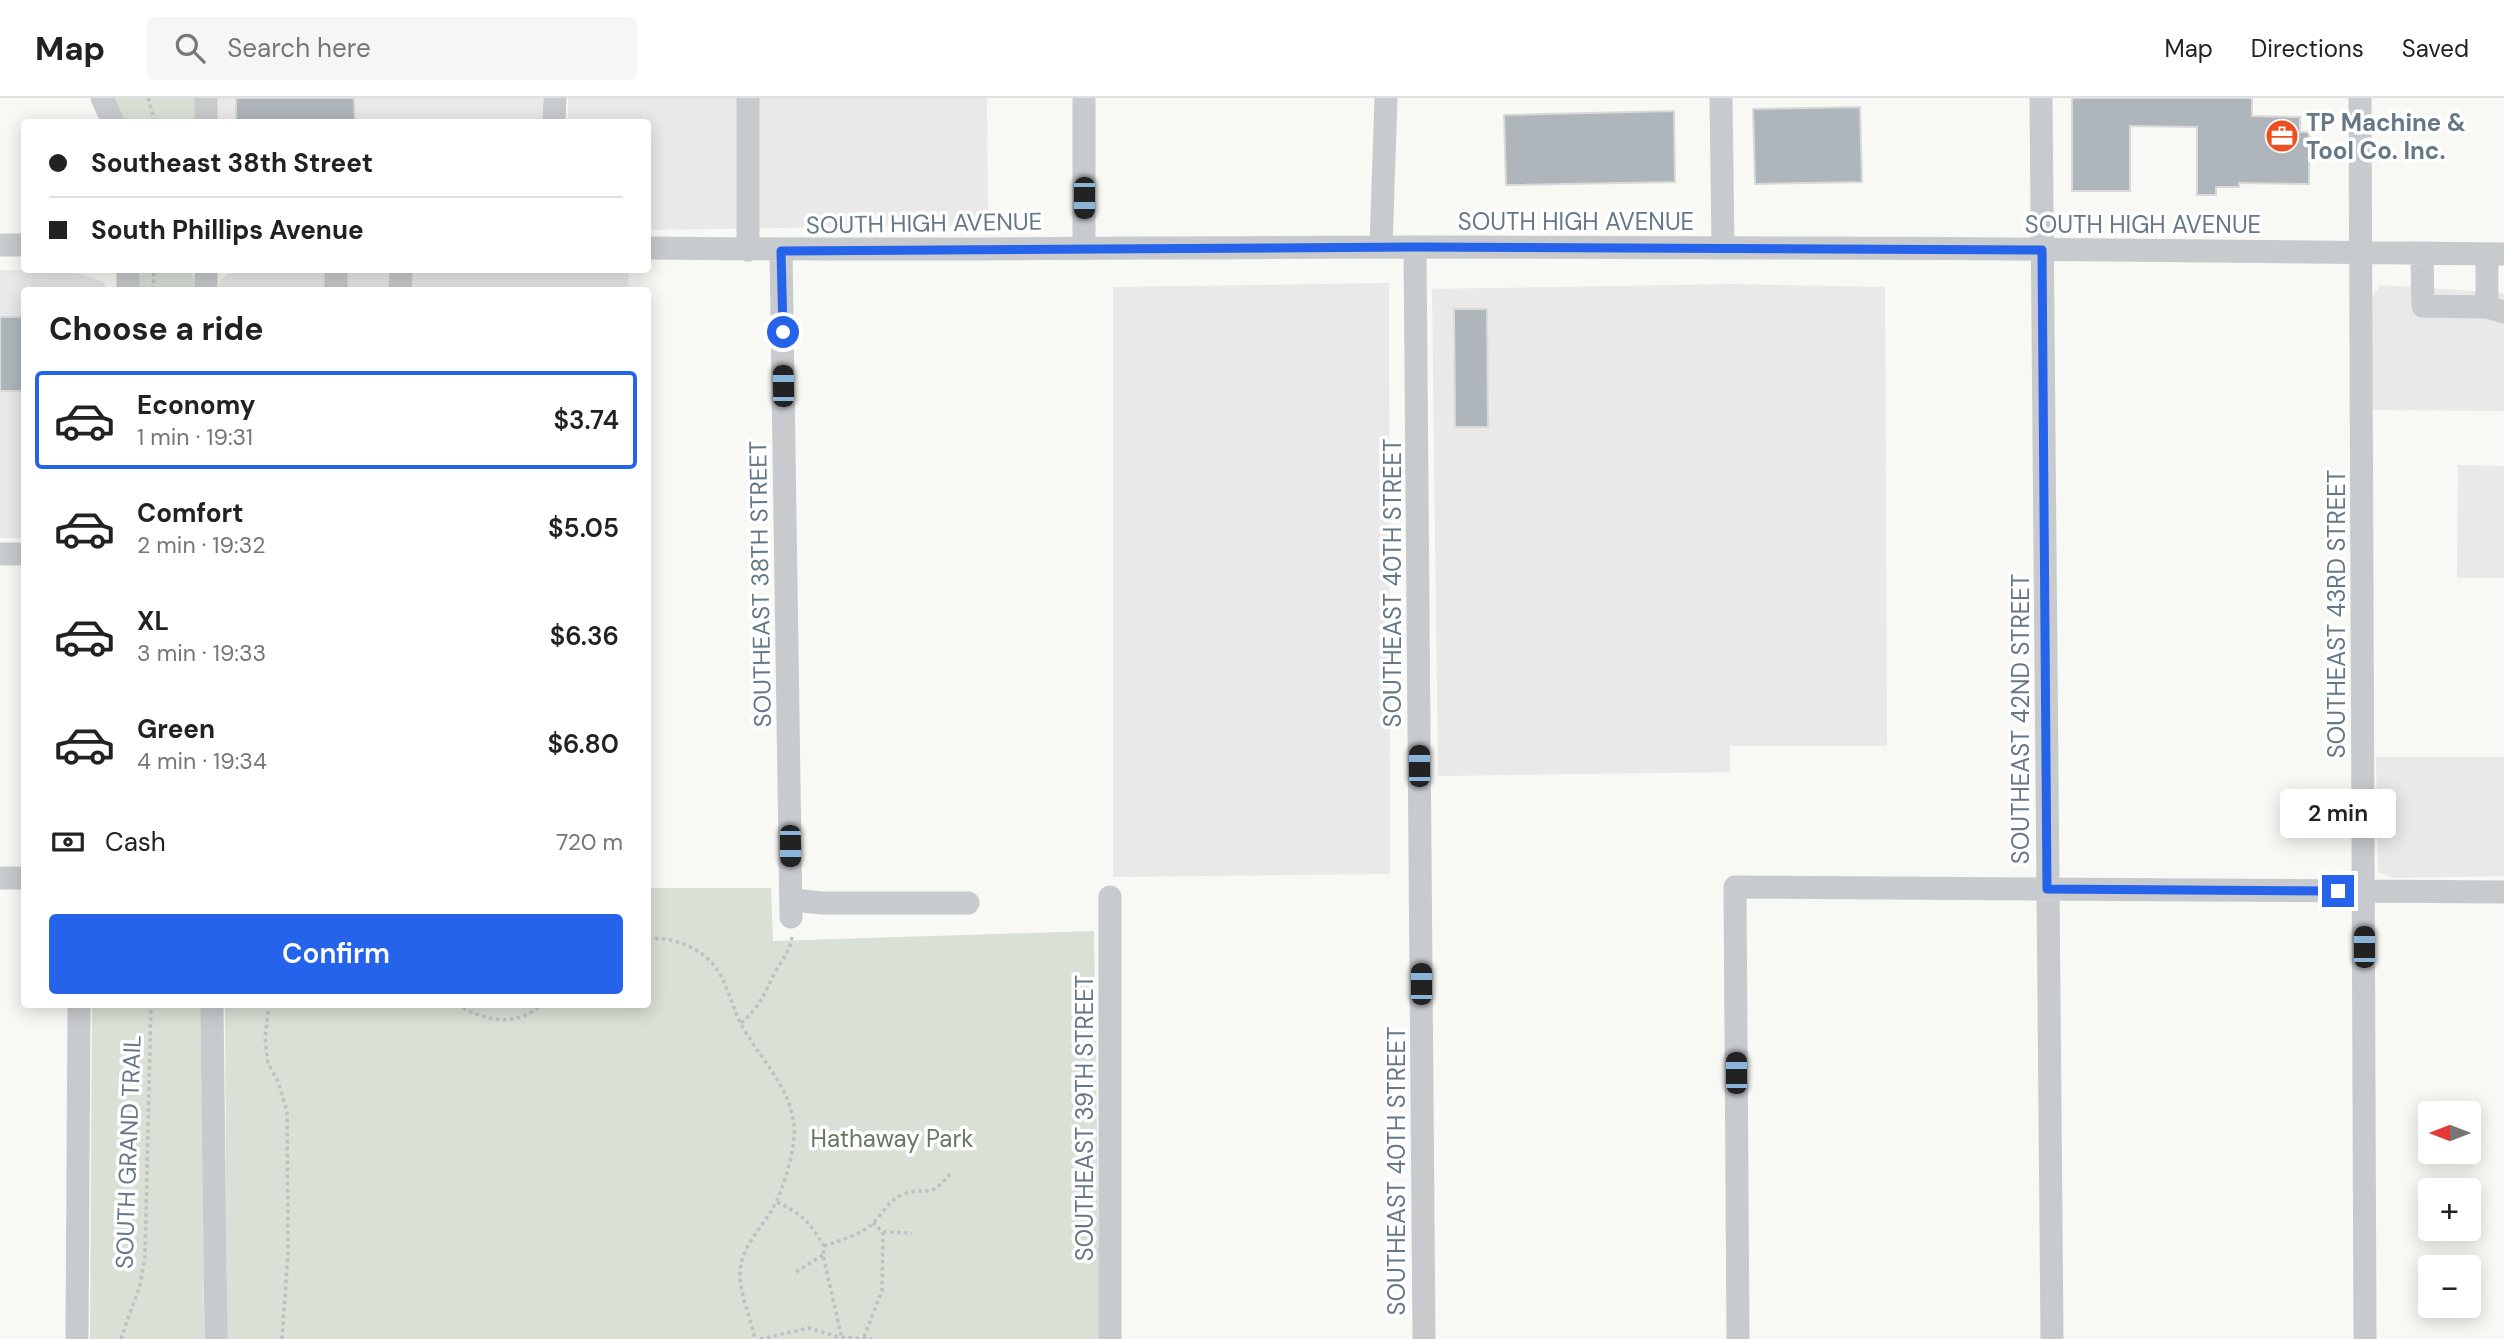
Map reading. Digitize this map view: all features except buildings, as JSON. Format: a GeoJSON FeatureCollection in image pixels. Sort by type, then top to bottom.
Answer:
{"type":"FeatureCollection","features":[{"type":"Feature","properties":{"kind":"street"},"geometry":{"type":"LineString","coordinates":[[102,98],[112,119]]}},
{"type":"Feature","properties":{"kind":"street"},"geometry":{"type":"LineString","coordinates":[[206,98],[206,119]]}},
{"type":"Feature","properties":{"kind":"street"},"geometry":{"type":"LineString","coordinates":[[554,119],[555,98]]}},
{"type":"Feature","properties":{"kind":"street"},"geometry":{"type":"LineString","coordinates":[[748,98],[748,250]]}},
{"type":"Feature","properties":{"kind":"street"},"geometry":{"type":"LineString","coordinates":[[1084,98],[1084,247]]}},
{"type":"Feature","properties":{"kind":"street"},"geometry":{"type":"LineString","coordinates":[[1381,247],[1386,98]]}},
{"type":"Feature","properties":{"kind":"street"},"geometry":{"type":"LineString","coordinates":[[1721,98],[1723,247]]}},
{"type":"Feature","properties":{"kind":"street","name":"SOUTHEAST 42ND STREET"},"geometry":{"type":"LineString","coordinates":[[2041,98],[2052,1339]]}},
{"type":"Feature","properties":{"kind":"street","name":"SOUTHEAST 43RD STREET"},"geometry":{"type":"LineString","coordinates":[[2360,98],[2365,1339]]}},
{"type":"Feature","properties":{"kind":"street"},"geometry":{"type":"LineString","coordinates":[[0,245],[21,245]]}},
{"type":"Feature","properties":{"kind":"street","name":"SOUTH HIGH AVENUE"},"geometry":{"type":"LineString","coordinates":[[651,248],[781,251],[1084,247],[1723,247],[2496,254]]}},
{"type":"Feature","properties":{"kind":"street","name":"SOUTHEAST 40TH STREET"},"geometry":{"type":"LineString","coordinates":[[1415,247],[1424,1339]]}},
{"type":"Feature","properties":{"kind":"street","name":"SOUTHEAST 38TH STREET"},"geometry":{"type":"LineString","coordinates":[[781,251],[790,909]]}},
{"type":"Feature","properties":{"kind":"street"},"geometry":{"type":"LineString","coordinates":[[2422,253],[2423,306],[2496,309],[2496,254]]}},
{"type":"Feature","properties":{"kind":"street"},"geometry":{"type":"LineString","coordinates":[[0,554],[21,554]]}},
{"type":"Feature","properties":{"kind":"street"},"geometry":{"type":"LineString","coordinates":[[0,878],[21,878]]}},
{"type":"Feature","properties":{"kind":"street"},"geometry":{"type":"LineString","coordinates":[[1738,1339],[1735,887],[2504,892]]}},
{"type":"Feature","properties":{"kind":"street","name":"SOUTHEAST 39TH STREET"},"geometry":{"type":"LineString","coordinates":[[1110,897],[1110,1339]]}},
{"type":"Feature","properties":{"kind":"street"},"geometry":{"type":"LineString","coordinates":[[790,909],[822,903],[968,903]]}},
{"type":"Feature","properties":{"kind":"street"},"geometry":{"type":"LineString","coordinates":[[77,1339],[79,1008]]}},
{"type":"Feature","properties":{"kind":"street"},"geometry":{"type":"LineString","coordinates":[[212,1008],[216,1339]]}},
{"type":"Feature","properties":{"kind":"path"},"geometry":{"type":"LineString","coordinates":[[148,98],[154,119]]}},
{"type":"Feature","properties":{"kind":"path"},"geometry":{"type":"LineString","coordinates":[[741,1023],[754,1012],[775,971],[788,954],[792,939],[790,909]]}},
{"type":"Feature","properties":{"kind":"path"},"geometry":{"type":"LineString","coordinates":[[651,938],[657,937],[683,944],[706,957],[722,976],[741,1023],[776,1078],[794,1118],[794,1139],[776,1202],[743,1256],[740,1277],[758,1339],[809,1328],[842,1338],[872,1339]]}},
{"type":"Feature","properties":{"kind":"path","name":"SOUTH GRAND TRAIL"},"geometry":{"type":"LineString","coordinates":[[121,1339],[140,1285],[145,1256],[151,1008]]}},
{"type":"Feature","properties":{"kind":"path"},"geometry":{"type":"LineString","coordinates":[[269,1008],[265,1038],[268,1063],[278,1082],[287,1111],[288,1253],[282,1339]]}},
{"type":"Feature","properties":{"kind":"path"},"geometry":{"type":"LineString","coordinates":[[462,1008],[502,1021],[531,1015],[537,1008]]}},
{"type":"Feature","properties":{"kind":"path"},"geometry":{"type":"LineString","coordinates":[[824,1245],[846,1239],[873,1223],[891,1202],[902,1194],[939,1188],[950,1174]]}},
{"type":"Feature","properties":{"kind":"path"},"geometry":{"type":"LineString","coordinates":[[776,1202],[799,1213],[809,1222],[824,1245],[823,1255],[842,1338]]}},
{"type":"Feature","properties":{"kind":"path"},"geometry":{"type":"LineString","coordinates":[[873,1223],[883,1232],[912,1233]]}},
{"type":"Feature","properties":{"kind":"path"},"geometry":{"type":"LineString","coordinates":[[864,1337],[882,1291],[883,1232]]}},
{"type":"Feature","properties":{"kind":"path"},"geometry":{"type":"LineString","coordinates":[[796,1272],[823,1255]]}},
{"type":"Feature","properties":{"kind":"shaded area"},"geometry":{"type":"Polygon","coordinates":[[[217,98],[543,98],[543,119],[217,119],[217,98]]]}},
{"type":"Feature","properties":{"kind":"shaded area"},"geometry":{"type":"Polygon","coordinates":[[[568,98],[987,98],[988,225],[651,230],[651,119],[568,119],[568,98]]]}},
{"type":"Feature","properties":{"kind":"shaded area"},"geometry":{"type":"Polygon","coordinates":[[[0,270],[21,270],[21,273],[76,273],[104,282],[106,287],[21,287],[21,538],[0,538],[0,270]]]}},
{"type":"Feature","properties":{"kind":"shaded area"},"geometry":{"type":"Polygon","coordinates":[[[229,273],[629,273],[628,287],[219,287],[219,281],[229,273]]]}},
{"type":"Feature","properties":{"kind":"shaded area"},"geometry":{"type":"Polygon","coordinates":[[[1389,283],[1390,874],[1113,877],[1113,287],[1389,283]]]}},
{"type":"Feature","properties":{"kind":"shaded area"},"geometry":{"type":"Polygon","coordinates":[[[1729,284],[1885,287],[1887,746],[1730,746],[1730,772],[1438,776],[1432,289],[1729,284]]]}},
{"type":"Feature","properties":{"kind":"shaded area"},"geometry":{"type":"Polygon","coordinates":[[[2380,285],[2504,293],[2504,411],[2373,410],[2371,298],[2380,285]]]}},
{"type":"Feature","properties":{"kind":"shaded area"},"geometry":{"type":"Polygon","coordinates":[[[2458,465],[2504,466],[2504,578],[2457,578],[2458,465]]]}},
{"type":"Feature","properties":{"kind":"shaded area"},"geometry":{"type":"Polygon","coordinates":[[[2376,757],[2504,757],[2504,876],[2394,878],[2378,872],[2376,757]]]}},
{"type":"Feature","properties":{"kind":"green space"},"geometry":{"type":"Polygon","coordinates":[[[113,98],[195,98],[195,119],[121,119],[113,98]]]}},
{"type":"Feature","properties":{"kind":"green space"},"geometry":{"type":"Polygon","coordinates":[[[143,273],[192,273],[195,287],[136,287],[138,276],[143,273]]]}},
{"type":"Feature","properties":{"kind":"green space","name":"Hathaway Park"},"geometry":{"type":"Polygon","coordinates":[[[651,888],[771,888],[773,941],[1094,931],[1100,1339],[227,1339],[225,1008],[651,1008],[651,888]]]}},
{"type":"Feature","properties":{"kind":"green space"},"geometry":{"type":"Polygon","coordinates":[[[92,1008],[202,1008],[204,1339],[90,1339],[92,1008]]]}},
{"type":"Feature","properties":{"kind":"place","name":"TP Machine & Tool Co. Inc."},"geometry":{"type":"Point","coordinates":[2282,136]}},
{"type":"Feature","properties":{"kind":"route"},"geometry":{"type":"LineString","coordinates":[[783,332],[781,251],[1084,247],[2042,250],[2047,889],[2338,891]]}}]}
